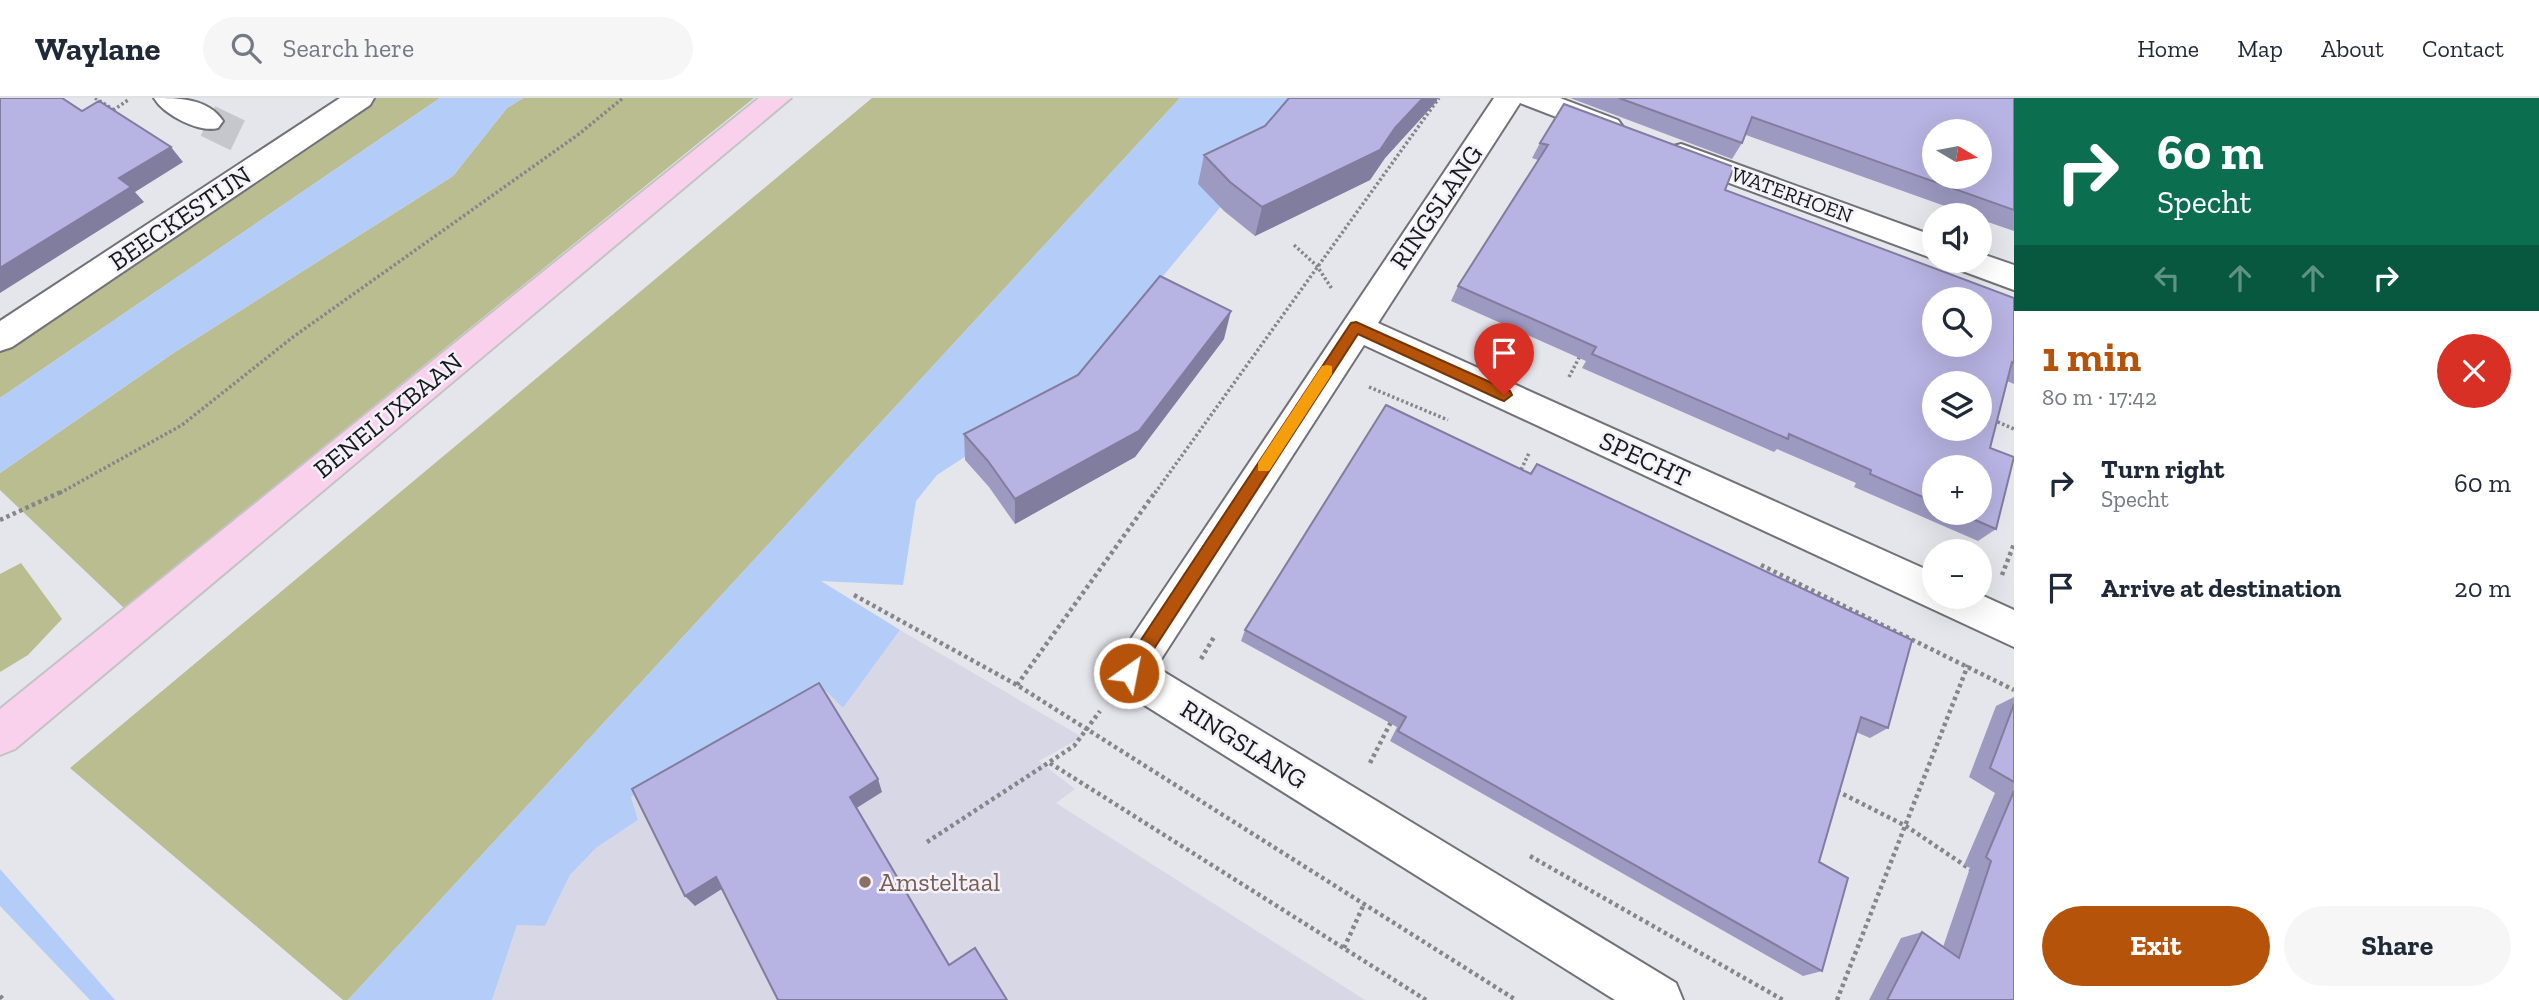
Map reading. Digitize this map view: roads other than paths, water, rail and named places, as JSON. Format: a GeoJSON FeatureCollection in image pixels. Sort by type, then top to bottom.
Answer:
{"type":"FeatureCollection","features":[{"type":"Feature","properties":{"kind":"main road","name":"BENELUXBAAN"},"geometry":{"type":"LineString","coordinates":[[6,730],[777,98]]}},
{"type":"Feature","properties":{"kind":"street"},"geometry":{"type":"LineString","coordinates":[[168,98],[208,121]]}},
{"type":"Feature","properties":{"kind":"street","name":"BEECKESTIJN"},"geometry":{"type":"LineString","coordinates":[[0,338],[261,149],[360,98]]}},
{"type":"Feature","properties":{"kind":"street","name":"RINGSLANG"},"geometry":{"type":"LineString","coordinates":[[1509,98],[1129,673],[1659,1000]]}},
{"type":"Feature","properties":{"kind":"street","name":"WATERHOEN"},"geometry":{"type":"LineString","coordinates":[[1532,98],[1922,244]]}},
{"type":"Feature","properties":{"kind":"street"},"geometry":{"type":"LineString","coordinates":[[1992,270],[2014,278]]}},
{"type":"Feature","properties":{"kind":"street","name":"SPECHT"},"geometry":{"type":"LineString","coordinates":[[1356,327],[1922,586]]}},
{"type":"Feature","properties":{"kind":"street"},"geometry":{"type":"LineString","coordinates":[[1970,609],[2001,623]]}},
{"type":"Feature","properties":{"kind":"water"},"geometry":{"type":"Polygon","coordinates":[[[440,98],[523,98],[507,108],[453,176],[172,354],[0,473],[0,398],[440,98]]]}},
{"type":"Feature","properties":{"kind":"water"},"geometry":{"type":"Polygon","coordinates":[[[1180,98],[1311,98],[1070,388],[937,475],[916,501],[903,585],[821,581],[900,630],[843,708],[826,691],[631,797],[638,820],[596,848],[570,875],[545,926],[517,925],[492,1000],[348,1000],[1180,98]]]}},
{"type":"Feature","properties":{"kind":"water"},"geometry":{"type":"Polygon","coordinates":[[[0,869],[115,1000],[90,1000],[0,906],[0,869]]]}},
{"type":"Feature","properties":{"kind":"tunnel"},"geometry":{"type":"LineString","coordinates":[[208,121],[241,137]]}},
{"type":"Feature","properties":{"kind":"place","name":"Amsteltaal"},"geometry":{"type":"Point","coordinates":[865,882]}}]}
